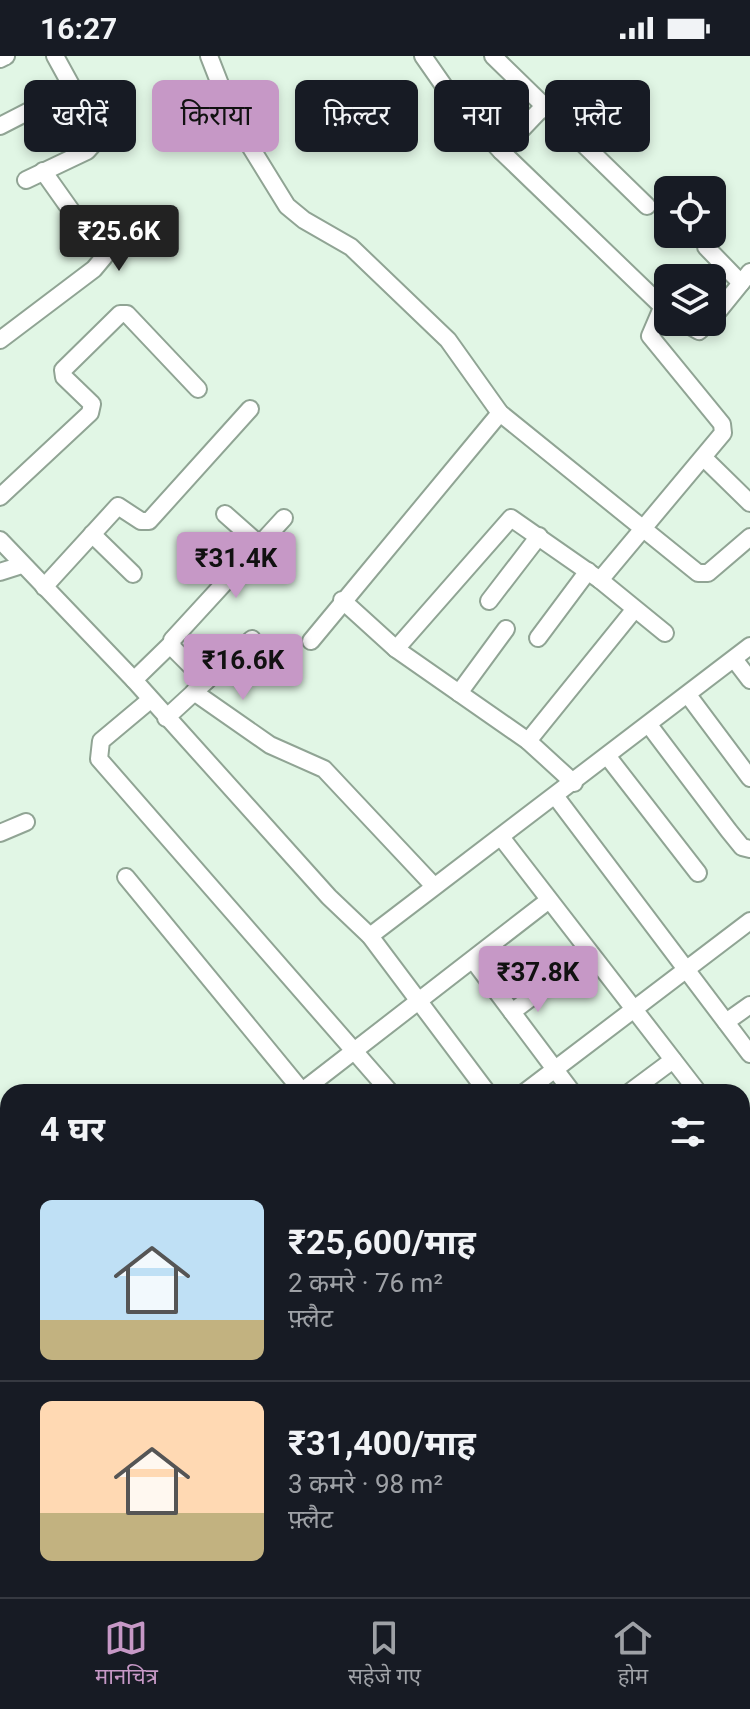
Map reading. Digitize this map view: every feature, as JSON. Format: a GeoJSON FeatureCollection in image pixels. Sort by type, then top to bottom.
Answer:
{"type":"FeatureCollection","features":[{"type":"Feature","properties":{"kind":"street"},"geometry":{"type":"LineString","coordinates":[[0,59],[6,56]]}},
{"type":"Feature","properties":{"kind":"street"},"geometry":{"type":"LineString","coordinates":[[55,56],[67,80]]}},
{"type":"Feature","properties":{"kind":"street"},"geometry":{"type":"LineString","coordinates":[[209,56],[234,120],[287,206],[304,220],[351,247],[448,340],[500,413],[704,575],[750,537]]}},
{"type":"Feature","properties":{"kind":"street"},"geometry":{"type":"LineString","coordinates":[[423,56],[440,80]]}},
{"type":"Feature","properties":{"kind":"street"},"geometry":{"type":"LineString","coordinates":[[493,56],[647,206]]}},
{"type":"Feature","properties":{"kind":"street"},"geometry":{"type":"LineString","coordinates":[[529,122],[544,106]]}},
{"type":"Feature","properties":{"kind":"street"},"geometry":{"type":"LineString","coordinates":[[0,126],[24,114]]}},
{"type":"Feature","properties":{"kind":"street"},"geometry":{"type":"LineString","coordinates":[[26,180],[85,152]]}},
{"type":"Feature","properties":{"kind":"street"},"geometry":{"type":"LineString","coordinates":[[502,152],[654,299]]}},
{"type":"Feature","properties":{"kind":"street"},"geometry":{"type":"LineString","coordinates":[[0,340],[94,269],[104,257],[43,171]]}},
{"type":"Feature","properties":{"kind":"street"},"geometry":{"type":"LineString","coordinates":[[707,248],[746,278],[726,302]]}},
{"type":"Feature","properties":{"kind":"street"},"geometry":{"type":"LineString","coordinates":[[0,497],[90,413],[92,404],[64,377],[63,370],[122,312],[198,389]]}},
{"type":"Feature","properties":{"kind":"street"},"geometry":{"type":"LineString","coordinates":[[538,638],[722,436],[723,427],[650,336],[654,329]]}},
{"type":"Feature","properties":{"kind":"street"},"geometry":{"type":"LineString","coordinates":[[44,587],[120,506],[141,521],[149,521],[250,409]]}},
{"type":"Feature","properties":{"kind":"street"},"geometry":{"type":"LineString","coordinates":[[311,641],[500,413]]}},
{"type":"Feature","properties":{"kind":"street"},"geometry":{"type":"LineString","coordinates":[[704,458],[750,503]]}},
{"type":"Feature","properties":{"kind":"street"},"geometry":{"type":"LineString","coordinates":[[225,514],[260,545]]}},
{"type":"Feature","properties":{"kind":"street"},"geometry":{"type":"LineString","coordinates":[[134,680],[171,644],[284,518]]}},
{"type":"Feature","properties":{"kind":"street"},"geometry":{"type":"LineString","coordinates":[[396,649],[505,521],[515,519],[594,576],[665,633]]}},
{"type":"Feature","properties":{"kind":"street"},"geometry":{"type":"LineString","coordinates":[[92,534],[133,574]]}},
{"type":"Feature","properties":{"kind":"street"},"geometry":{"type":"LineString","coordinates":[[489,601],[539,536]]}},
{"type":"Feature","properties":{"kind":"street"},"geometry":{"type":"LineString","coordinates":[[0,540],[134,680],[329,897],[370,936],[481,1084]]}},
{"type":"Feature","properties":{"kind":"street"},"geometry":{"type":"LineString","coordinates":[[0,572],[22,565]]}},
{"type":"Feature","properties":{"kind":"street"},"geometry":{"type":"LineString","coordinates":[[342,600],[396,649],[528,741],[574,783]]}},
{"type":"Feature","properties":{"kind":"street"},"geometry":{"type":"LineString","coordinates":[[528,741],[634,610]]}},
{"type":"Feature","properties":{"kind":"street"},"geometry":{"type":"LineString","coordinates":[[459,693],[506,629]]}},
{"type":"Feature","properties":{"kind":"street"},"geometry":{"type":"LineString","coordinates":[[166,718],[252,639]]}},
{"type":"Feature","properties":{"kind":"street"},"geometry":{"type":"LineString","coordinates":[[171,644],[200,686],[270,745],[324,769],[433,885]]}},
{"type":"Feature","properties":{"kind":"street"},"geometry":{"type":"LineString","coordinates":[[370,936],[750,646]]}},
{"type":"Feature","properties":{"kind":"street"},"geometry":{"type":"LineString","coordinates":[[734,659],[750,680]]}},
{"type":"Feature","properties":{"kind":"street"},"geometry":{"type":"LineString","coordinates":[[688,695],[750,778]]}},
{"type":"Feature","properties":{"kind":"street"},"geometry":{"type":"LineString","coordinates":[[150,700],[101,741],[97,749],[99,759],[384,1084]]}},
{"type":"Feature","properties":{"kind":"street"},"geometry":{"type":"LineString","coordinates":[[649,725],[742,847],[750,849]]}},
{"type":"Feature","properties":{"kind":"street"},"geometry":{"type":"LineString","coordinates":[[608,757],[698,873]]}},
{"type":"Feature","properties":{"kind":"street"},"geometry":{"type":"LineString","coordinates":[[556,797],[750,1054]]}},
{"type":"Feature","properties":{"kind":"street"},"geometry":{"type":"LineString","coordinates":[[0,833],[26,822]]}},
{"type":"Feature","properties":{"kind":"street"},"geometry":{"type":"LineString","coordinates":[[501,837],[692,1084]]}},
{"type":"Feature","properties":{"kind":"street"},"geometry":{"type":"LineString","coordinates":[[126,877],[295,1084]]}},
{"type":"Feature","properties":{"kind":"street"},"geometry":{"type":"LineString","coordinates":[[312,1084],[549,900]]}},
{"type":"Feature","properties":{"kind":"street"},"geometry":{"type":"LineString","coordinates":[[535,1084],[750,921]]}},
{"type":"Feature","properties":{"kind":"street"},"geometry":{"type":"LineString","coordinates":[[512,1012],[590,953]]}},
{"type":"Feature","properties":{"kind":"street"},"geometry":{"type":"LineString","coordinates":[[473,960],[566,1084]]}},
{"type":"Feature","properties":{"kind":"street"},"geometry":{"type":"LineString","coordinates":[[726,1022],[750,1005]]}},
{"type":"Feature","properties":{"kind":"street"},"geometry":{"type":"LineString","coordinates":[[641,1084],[673,1060]]}}]}
